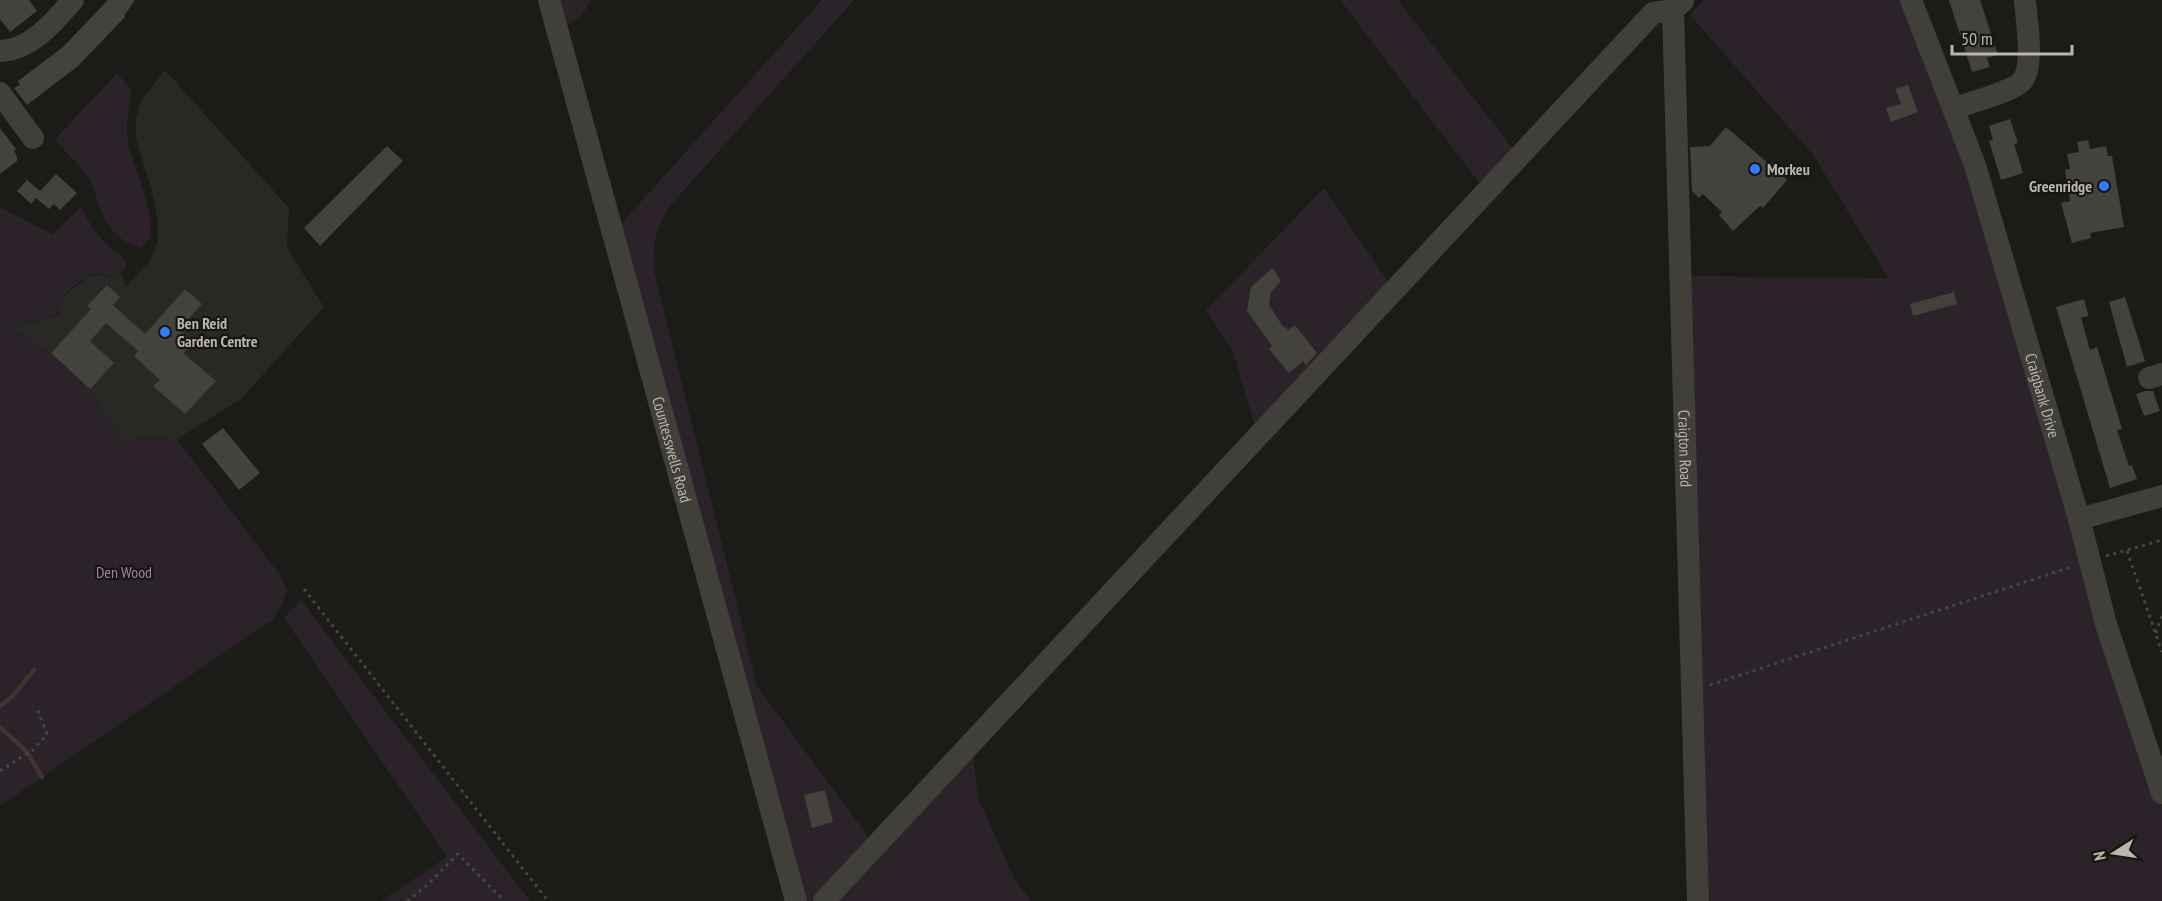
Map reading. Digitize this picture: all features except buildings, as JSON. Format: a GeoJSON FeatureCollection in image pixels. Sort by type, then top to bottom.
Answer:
{"type":"FeatureCollection","features":[{"type":"Feature","properties":{"kind":"street"},"geometry":{"type":"LineString","coordinates":[[1,54],[28,41],[52,22],[73,0]]}},
{"type":"Feature","properties":{"kind":"street","name":"Countesswells Road"},"geometry":{"type":"LineString","coordinates":[[549,0],[796,901]]}},
{"type":"Feature","properties":{"kind":"street","name":"Craigbank Drive"},"geometry":{"type":"LineString","coordinates":[[1911,0],[1975,165],[2079,519],[2110,634],[2162,793]]}},
{"type":"Feature","properties":{"kind":"street"},"geometry":{"type":"LineString","coordinates":[[1954,108],[2020,83],[2027,73],[2029,57],[2025,0]]}},
{"type":"Feature","properties":{"kind":"street"},"geometry":{"type":"LineString","coordinates":[[824,901],[1653,13],[1678,5]]}},
{"type":"Feature","properties":{"kind":"street","name":"Craigton Road"},"geometry":{"type":"LineString","coordinates":[[1678,5],[1691,691],[1698,901]]}},
{"type":"Feature","properties":{"kind":"street"},"geometry":{"type":"LineString","coordinates":[[0,93],[33,138]]}},
{"type":"Feature","properties":{"kind":"street"},"geometry":{"type":"LineString","coordinates":[[2079,519],[2162,496]]}},
{"type":"Feature","properties":{"kind":"path"},"geometry":{"type":"LineString","coordinates":[[1691,691],[2090,561],[2162,540]]}},
{"type":"Feature","properties":{"kind":"path"},"geometry":{"type":"LineString","coordinates":[[2127,551],[2162,652]]}},
{"type":"Feature","properties":{"kind":"path"},"geometry":{"type":"LineString","coordinates":[[304,589],[548,901]]}},
{"type":"Feature","properties":{"kind":"path"},"geometry":{"type":"LineString","coordinates":[[2156,634],[2162,616]]}},
{"type":"Feature","properties":{"kind":"path"},"geometry":{"type":"LineString","coordinates":[[0,771],[33,750],[47,734],[37,708]]}},
{"type":"Feature","properties":{"kind":"path"},"geometry":{"type":"LineString","coordinates":[[407,901],[424,888],[458,854],[504,901]]}},
{"type":"Feature","properties":{"kind":"shaded area"},"geometry":{"type":"Polygon","coordinates":[[[165,70],[289,208],[287,248],[324,307],[240,400],[177,439],[120,440],[90,389],[51,353],[5,326],[33,322],[60,314],[58,301],[88,276],[101,275],[112,278],[121,274],[126,287],[150,260],[157,243],[158,223],[153,195],[136,139],[136,118],[141,100],[165,70]]]}},
{"type":"Feature","properties":{"kind":"green space"},"geometry":{"type":"Polygon","coordinates":[[[553,0],[592,0],[581,16],[563,28],[553,0]]]}},
{"type":"Feature","properties":{"kind":"green space"},"geometry":{"type":"Polygon","coordinates":[[[822,0],[854,0],[669,207],[656,237],[654,270],[757,686],[875,846],[973,753],[978,798],[1015,880],[1031,901],[796,901],[620,225],[822,0]]]}},
{"type":"Feature","properties":{"kind":"green space"},"geometry":{"type":"Polygon","coordinates":[[[1340,0],[1398,0],[1519,157],[1486,192],[1340,0]]]}},
{"type":"Feature","properties":{"kind":"green space"},"geometry":{"type":"Polygon","coordinates":[[[1704,0],[1901,0],[1969,180],[2162,793],[2162,901],[1709,901],[1691,276],[1888,278],[1814,156],[1690,15],[1704,0]]]}},
{"type":"Feature","properties":{"kind":"green space"},"geometry":{"type":"Polygon","coordinates":[[[117,73],[132,91],[127,136],[150,221],[147,242],[140,248],[119,237],[110,227],[99,206],[92,183],[55,139],[117,73]]]}},
{"type":"Feature","properties":{"kind":"green space"},"geometry":{"type":"Polygon","coordinates":[[[1324,188],[1394,290],[1258,436],[1233,352],[1206,310],[1324,188]]]}},
{"type":"Feature","properties":{"kind":"green space","name":"Den Wood"},"geometry":{"type":"Polygon","coordinates":[[[0,207],[52,234],[81,207],[99,236],[125,259],[126,268],[117,276],[94,274],[76,284],[58,301],[60,313],[33,322],[6,327],[51,353],[90,389],[120,440],[177,439],[280,575],[287,590],[282,605],[273,619],[0,806],[0,207]]]}},
{"type":"Feature","properties":{"kind":"green space"},"geometry":{"type":"Polygon","coordinates":[[[301,600],[530,901],[381,901],[447,857],[284,618],[301,600]]]}},
{"type":"Feature","properties":{"kind":"waterway"},"geometry":{"type":"LineString","coordinates":[[0,706],[12,697],[34,670]]}},
{"type":"Feature","properties":{"kind":"waterway"},"geometry":{"type":"LineString","coordinates":[[0,727],[27,752],[42,777]]}},
{"type":"Feature","properties":{"kind":"place","name":"Morkeu"},"geometry":{"type":"Point","coordinates":[1755,169]}},
{"type":"Feature","properties":{"kind":"place","name":"Greenridge"},"geometry":{"type":"Point","coordinates":[2104,186]}},
{"type":"Feature","properties":{"kind":"place","name":"Ben Reid Garden Centre"},"geometry":{"type":"Point","coordinates":[165,332]}}]}
